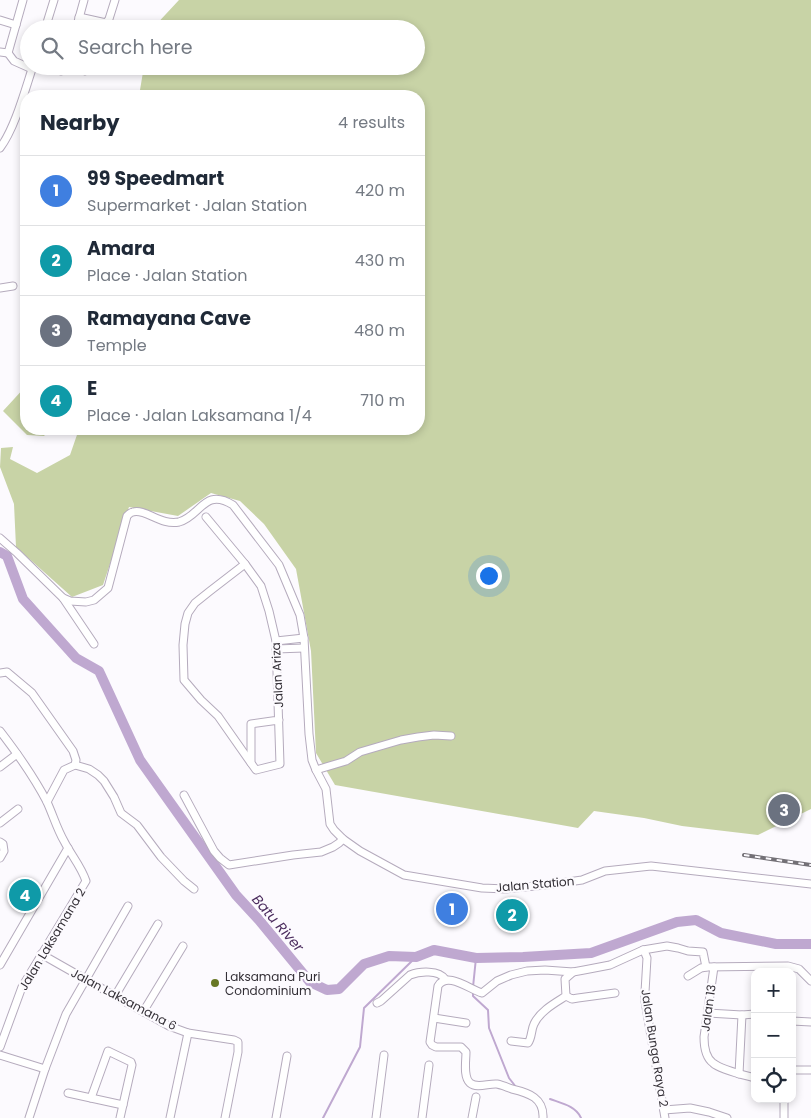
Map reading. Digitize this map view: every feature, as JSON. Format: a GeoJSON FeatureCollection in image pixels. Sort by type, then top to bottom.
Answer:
{"type":"FeatureCollection","features":[{"type":"Feature","properties":{"kind":"street"},"geometry":{"type":"LineString","coordinates":[[20,63],[14,61],[4,52],[16,25],[23,0]]}},
{"type":"Feature","properties":{"kind":"street"},"geometry":{"type":"LineString","coordinates":[[48,20],[54,0]]}},
{"type":"Feature","properties":{"kind":"street"},"geometry":{"type":"LineString","coordinates":[[78,20],[84,0]]}},
{"type":"Feature","properties":{"kind":"street"},"geometry":{"type":"LineString","coordinates":[[109,20],[115,0]]}},
{"type":"Feature","properties":{"kind":"street"},"geometry":{"type":"LineString","coordinates":[[79,17],[88,20]]}},
{"type":"Feature","properties":{"kind":"street"},"geometry":{"type":"LineString","coordinates":[[0,20],[16,25]]}},
{"type":"Feature","properties":{"kind":"street"},"geometry":{"type":"LineString","coordinates":[[24,90],[30,75]]}},
{"type":"Feature","properties":{"kind":"street"},"geometry":{"type":"LineString","coordinates":[[0,148],[13,123],[20,103]]}},
{"type":"Feature","properties":{"kind":"street"},"geometry":{"type":"LineString","coordinates":[[0,288],[13,286]]}},
{"type":"Feature","properties":{"kind":"street","name":"Jalan Station"},"geometry":{"type":"LineString","coordinates":[[63,598],[70,601],[86,602],[94,600],[108,588],[127,516],[134,511],[142,512],[163,522],[174,523],[182,521],[212,499],[228,501],[279,565],[300,615],[304,638],[312,760],[326,789],[330,824],[343,839],[360,851],[404,875],[482,888],[506,889],[554,884],[582,880],[605,871],[651,866],[811,884]]}},
{"type":"Feature","properties":{"kind":"street","name":"Jalan Ariza"},"geometry":{"type":"LineString","coordinates":[[206,518],[261,586],[269,611],[276,645],[280,764],[256,770],[251,763]]}},
{"type":"Feature","properties":{"kind":"street"},"geometry":{"type":"LineString","coordinates":[[0,538],[63,598],[94,644]]}},
{"type":"Feature","properties":{"kind":"street"},"geometry":{"type":"LineString","coordinates":[[245,564],[196,603],[188,613],[183,645],[184,680],[218,716],[251,763]]}},
{"type":"Feature","properties":{"kind":"street"},"geometry":{"type":"LineString","coordinates":[[276,645],[304,638]]}},
{"type":"Feature","properties":{"kind":"street"},"geometry":{"type":"LineString","coordinates":[[276,645],[304,648]]}},
{"type":"Feature","properties":{"kind":"street"},"geometry":{"type":"LineString","coordinates":[[0,674],[7,672],[32,693],[73,751],[76,760],[75,765]]}},
{"type":"Feature","properties":{"kind":"street"},"geometry":{"type":"LineString","coordinates":[[251,763],[251,724],[279,720]]}},
{"type":"Feature","properties":{"kind":"street","name":"Jalan Laksamana 2"},"geometry":{"type":"LineString","coordinates":[[0,731],[47,802],[63,840],[80,866],[86,881],[22,987],[0,1047]]}},
{"type":"Feature","properties":{"kind":"street"},"geometry":{"type":"LineString","coordinates":[[316,770],[346,761],[360,752],[401,740],[434,735],[451,736]]}},
{"type":"Feature","properties":{"kind":"street"},"geometry":{"type":"LineString","coordinates":[[0,767],[17,754]]}},
{"type":"Feature","properties":{"kind":"street"},"geometry":{"type":"LineString","coordinates":[[47,802],[64,770],[75,765],[89,769],[104,781],[121,812],[137,825],[161,858],[194,889]]}},
{"type":"Feature","properties":{"kind":"street"},"geometry":{"type":"LineString","coordinates":[[184,795],[214,851],[230,865],[320,852],[333,847],[343,839]]}},
{"type":"Feature","properties":{"kind":"street"},"geometry":{"type":"LineString","coordinates":[[0,823],[18,809]]}},
{"type":"Feature","properties":{"kind":"street"},"geometry":{"type":"LineString","coordinates":[[0,842],[3,844],[4,851],[0,858]]}},
{"type":"Feature","properties":{"kind":"street"},"geometry":{"type":"LineString","coordinates":[[0,965],[68,848]]}},
{"type":"Feature","properties":{"kind":"street"},"geometry":{"type":"LineString","coordinates":[[29,1118],[66,1014],[128,906]]}},
{"type":"Feature","properties":{"kind":"street"},"geometry":{"type":"LineString","coordinates":[[115,996],[158,924]]}},
{"type":"Feature","properties":{"kind":"street"},"geometry":{"type":"LineString","coordinates":[[143,1012],[183,946]]}},
{"type":"Feature","properties":{"kind":"street"},"geometry":{"type":"LineString","coordinates":[[543,1118],[543,1109],[540,1103],[526,1093],[496,1084],[474,1085],[470,1083],[466,1075],[466,1052],[461,1047],[436,1047],[432,1045],[430,1042],[438,986],[441,981],[458,982],[483,992],[497,981],[527,971],[573,972],[610,965],[643,950],[667,946],[704,953],[710,967]]}},
{"type":"Feature","properties":{"kind":"street","name":"Jalan Bunga Raya 2"},"geometry":{"type":"LineString","coordinates":[[643,950],[647,958],[645,1001],[665,1114]]}},
{"type":"Feature","properties":{"kind":"street","name":"Jalan Laksamana 6"},"geometry":{"type":"LineString","coordinates":[[41,954],[169,1026],[188,1033],[238,1042],[238,1052],[225,1118]]}},
{"type":"Feature","properties":{"kind":"street","name":"Jalan 13"},"geometry":{"type":"LineString","coordinates":[[710,967],[708,1013],[704,1037],[704,1047],[707,1056],[713,1063],[751,1077]]}},
{"type":"Feature","properties":{"kind":"street"},"geometry":{"type":"LineString","coordinates":[[688,976],[700,968],[751,968]]}},
{"type":"Feature","properties":{"kind":"street"},"geometry":{"type":"LineString","coordinates":[[796,969],[799,969],[811,980]]}},
{"type":"Feature","properties":{"kind":"street"},"geometry":{"type":"LineString","coordinates":[[566,996],[565,979],[573,972]]}},
{"type":"Feature","properties":{"kind":"street"},"geometry":{"type":"LineString","coordinates":[[377,1003],[410,975],[415,973],[438,974],[445,980]]}},
{"type":"Feature","properties":{"kind":"street"},"geometry":{"type":"LineString","coordinates":[[566,996],[578,998],[615,993]]}},
{"type":"Feature","properties":{"kind":"street"},"geometry":{"type":"LineString","coordinates":[[510,1041],[530,1042],[532,1028],[540,1014],[566,996]]}},
{"type":"Feature","properties":{"kind":"street"},"geometry":{"type":"LineString","coordinates":[[708,1013],[751,1014]]}},
{"type":"Feature","properties":{"kind":"street"},"geometry":{"type":"LineString","coordinates":[[739,1074],[742,1015]]}},
{"type":"Feature","properties":{"kind":"street"},"geometry":{"type":"LineString","coordinates":[[434,1018],[466,1023]]}},
{"type":"Feature","properties":{"kind":"street"},"geometry":{"type":"LineString","coordinates":[[796,1021],[811,1022]]}},
{"type":"Feature","properties":{"kind":"street"},"geometry":{"type":"LineString","coordinates":[[170,1118],[188,1033]]}},
{"type":"Feature","properties":{"kind":"street"},"geometry":{"type":"LineString","coordinates":[[91,1098],[108,1050],[132,1064],[120,1118]]}},
{"type":"Feature","properties":{"kind":"street"},"geometry":{"type":"LineString","coordinates":[[0,1055],[45,1069]]}},
{"type":"Feature","properties":{"kind":"street"},"geometry":{"type":"LineString","coordinates":[[376,1118],[384,1055]]}},
{"type":"Feature","properties":{"kind":"street"},"geometry":{"type":"LineString","coordinates":[[276,1118],[287,1056]]}},
{"type":"Feature","properties":{"kind":"street"},"geometry":{"type":"LineString","coordinates":[[422,1118],[429,1065]]}},
{"type":"Feature","properties":{"kind":"street"},"geometry":{"type":"LineString","coordinates":[[796,1070],[811,1070]]}},
{"type":"Feature","properties":{"kind":"street"},"geometry":{"type":"LineString","coordinates":[[68,1094],[123,1105]]}},
{"type":"Feature","properties":{"kind":"street"},"geometry":{"type":"LineString","coordinates":[[472,1118],[476,1097]]}},
{"type":"Feature","properties":{"kind":"street"},"geometry":{"type":"LineString","coordinates":[[784,1103],[784,1118]]}},
{"type":"Feature","properties":{"kind":"street"},"geometry":{"type":"LineString","coordinates":[[665,1114],[690,1108],[727,1118]]}},
{"type":"Feature","properties":{"kind":"green space"},"geometry":{"type":"Polygon","coordinates":[[[179,0],[811,0],[811,809],[758,835],[682,826],[644,818],[594,811],[578,828],[335,785],[316,753],[311,651],[296,569],[264,524],[240,501],[211,493],[178,516],[129,507],[103,585],[72,597],[16,547],[14,504],[0,467],[1,448],[13,447],[10,459],[37,473],[70,455],[77,435],[425,435],[425,90],[140,90],[142,75],[425,75],[425,20],[160,20],[179,0]]]}},
{"type":"Feature","properties":{"kind":"green space"},"geometry":{"type":"Polygon","coordinates":[[[20,393],[20,428],[3,411],[20,393]]]}},
{"type":"Feature","properties":{"kind":"waterway","name":"Batu River"},"geometry":{"type":"LineString","coordinates":[[0,552],[7,556],[23,599],[76,658],[99,671],[140,760],[236,895],[310,982],[327,990],[339,989],[364,964],[389,956],[416,957],[434,950],[476,958],[591,953],[677,922],[696,920],[721,933],[776,944],[811,944]]}},
{"type":"Feature","properties":{"kind":"waterway"},"geometry":{"type":"LineString","coordinates":[[323,1118],[360,1047],[364,1008],[416,957]]}},
{"type":"Feature","properties":{"kind":"waterway"},"geometry":{"type":"LineString","coordinates":[[473,987],[476,958]]}},
{"type":"Feature","properties":{"kind":"waterway"},"geometry":{"type":"LineString","coordinates":[[473,992],[473,996],[488,1010],[489,1028],[509,1078],[516,1087]]}},
{"type":"Feature","properties":{"kind":"waterway"},"geometry":{"type":"LineString","coordinates":[[550,1099],[572,1108],[581,1118]]}},
{"type":"Feature","properties":{"kind":"railway"},"geometry":{"type":"LineString","coordinates":[[744,855],[811,865]]}},
{"type":"Feature","properties":{"kind":"place","name":"Ramayana Cave"},"geometry":{"type":"Point","coordinates":[784,810]}},
{"type":"Feature","properties":{"kind":"place","name":"E"},"geometry":{"type":"Point","coordinates":[25,895]}},
{"type":"Feature","properties":{"kind":"place","name":"99 Speedmart"},"geometry":{"type":"Point","coordinates":[452,909]}},
{"type":"Feature","properties":{"kind":"place","name":"Amara"},"geometry":{"type":"Point","coordinates":[512,915]}},
{"type":"Feature","properties":{"kind":"place","name":"Laksamana Puri Condominium"},"geometry":{"type":"Point","coordinates":[215,983]}}]}
